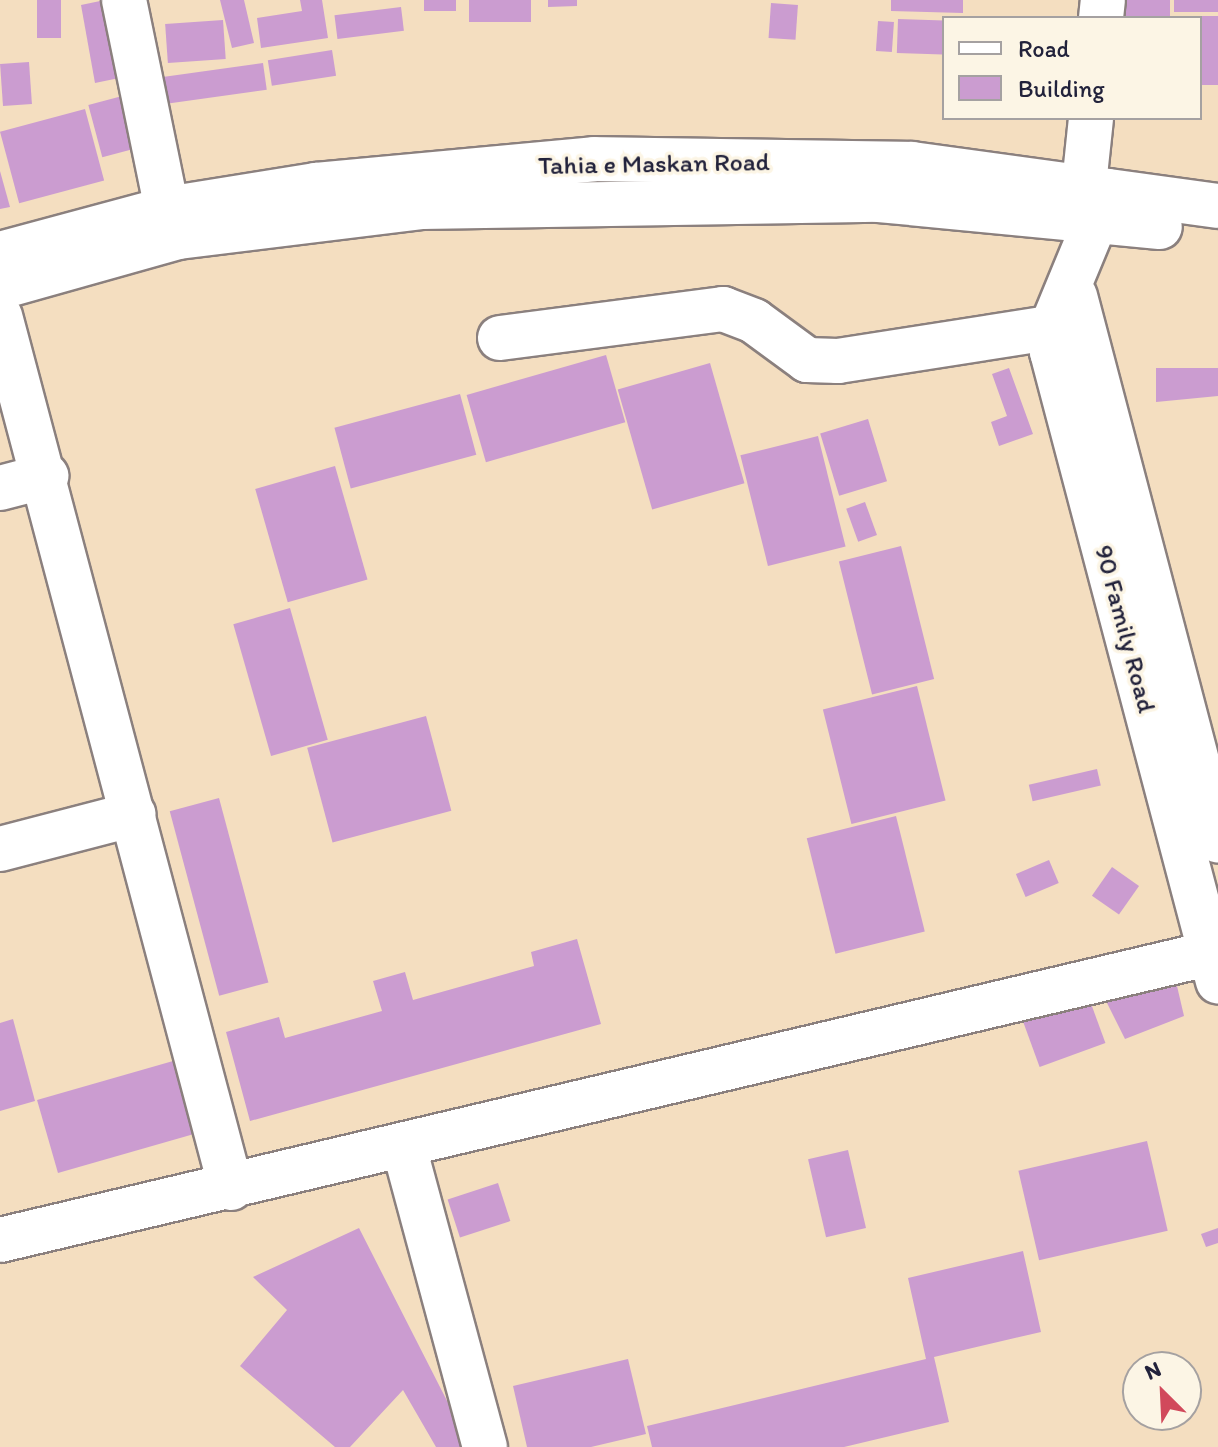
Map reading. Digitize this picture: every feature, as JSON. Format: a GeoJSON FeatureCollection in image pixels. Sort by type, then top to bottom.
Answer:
{"type":"FeatureCollection","features":[{"type":"Feature","properties":{"kind":"street"},"geometry":{"type":"LineString","coordinates":[[124,0],[167,209]]}},
{"type":"Feature","properties":{"kind":"street","name":"90 Family Road"},"geometry":{"type":"LineString","coordinates":[[1091,120],[1096,199],[1071,278],[1066,325],[1052,352],[1208,904],[1214,967]]}},
{"type":"Feature","properties":{"kind":"street","name":"Tahia e Maskan Road"},"geometry":{"type":"LineString","coordinates":[[0,254],[167,209],[316,185],[594,159],[912,164],[1096,199],[1218,235]]}},
{"type":"Feature","properties":{"kind":"street","name":"Tahia e Maskan Road"},"geometry":{"type":"LineString","coordinates":[[0,287],[178,237],[421,207],[1096,199],[1218,206]]}},
{"type":"Feature","properties":{"kind":"street"},"geometry":{"type":"LineString","coordinates":[[500,338],[723,309],[754,321],[807,360],[838,361],[1066,325]]}},
{"type":"Feature","properties":{"kind":"street"},"geometry":{"type":"LineString","coordinates":[[0,316],[46,476],[231,1188]]}},
{"type":"Feature","properties":{"kind":"street","name":"90 Family Road"},"geometry":{"type":"LineString","coordinates":[[1066,325],[1218,841]]}},
{"type":"Feature","properties":{"kind":"street"},"geometry":{"type":"LineString","coordinates":[[0,488],[46,476]]}},
{"type":"Feature","properties":{"kind":"street"},"geometry":{"type":"LineString","coordinates":[[0,849],[134,814]]}},
{"type":"Feature","properties":{"kind":"street"},"geometry":{"type":"LineString","coordinates":[[0,1240],[1214,967]]}},
{"type":"Feature","properties":{"kind":"street"},"geometry":{"type":"LineString","coordinates":[[404,1147],[485,1447]]}},
{"type":"Feature","properties":{"kind":"building"},"geometry":{"type":"Polygon","coordinates":[[[37,0],[61,0],[61,38],[37,38],[37,0]]]}},
{"type":"Feature","properties":{"kind":"building"},"geometry":{"type":"Polygon","coordinates":[[[105,0],[124,77],[95,83],[81,5],[105,0]]]}},
{"type":"Feature","properties":{"kind":"building"},"geometry":{"type":"Polygon","coordinates":[[[220,0],[244,0],[254,43],[232,48],[220,0]]]}},
{"type":"Feature","properties":{"kind":"building"},"geometry":{"type":"Polygon","coordinates":[[[300,0],[322,0],[328,38],[261,48],[257,18],[302,11],[300,0]]]}},
{"type":"Feature","properties":{"kind":"building"},"geometry":{"type":"Polygon","coordinates":[[[424,0],[456,0],[456,11],[424,11],[424,0]]]}},
{"type":"Feature","properties":{"kind":"building"},"geometry":{"type":"Polygon","coordinates":[[[469,0],[531,0],[531,22],[469,22],[469,0]]]}},
{"type":"Feature","properties":{"kind":"building"},"geometry":{"type":"Polygon","coordinates":[[[548,0],[577,0],[577,6],[548,7],[548,0]]]}},
{"type":"Feature","properties":{"kind":"building"},"geometry":{"type":"Polygon","coordinates":[[[891,0],[963,0],[963,13],[891,11],[891,0]]]}},
{"type":"Feature","properties":{"kind":"building"},"geometry":{"type":"Polygon","coordinates":[[[1108,0],[1170,0],[1170,16],[1108,16],[1108,0]]]}},
{"type":"Feature","properties":{"kind":"building"},"geometry":{"type":"Polygon","coordinates":[[[1174,0],[1218,0],[1218,12],[1174,12],[1174,0]]]}},
{"type":"Feature","properties":{"kind":"building"},"geometry":{"type":"Polygon","coordinates":[[[771,3],[798,5],[795,40],[769,38],[771,3]]]}},
{"type":"Feature","properties":{"kind":"building"},"geometry":{"type":"Polygon","coordinates":[[[401,7],[404,31],[337,39],[334,15],[401,7]]]}},
{"type":"Feature","properties":{"kind":"building"},"geometry":{"type":"Polygon","coordinates":[[[1202,16],[1218,16],[1218,85],[1202,85],[1202,16]]]}},
{"type":"Feature","properties":{"kind":"building"},"geometry":{"type":"Polygon","coordinates":[[[898,19],[942,21],[942,55],[897,53],[898,19]]]}},
{"type":"Feature","properties":{"kind":"building"},"geometry":{"type":"Polygon","coordinates":[[[223,20],[226,59],[168,63],[165,24],[223,20]]]}},
{"type":"Feature","properties":{"kind":"building"},"geometry":{"type":"Polygon","coordinates":[[[878,21],[894,22],[892,52],[876,51],[878,21]]]}},
{"type":"Feature","properties":{"kind":"building"},"geometry":{"type":"Polygon","coordinates":[[[332,50],[336,76],[272,86],[268,60],[332,50]]]}},
{"type":"Feature","properties":{"kind":"building"},"geometry":{"type":"Polygon","coordinates":[[[29,62],[32,104],[3,106],[0,64],[29,62]]]}},
{"type":"Feature","properties":{"kind":"building"},"geometry":{"type":"Polygon","coordinates":[[[263,63],[267,90],[165,104],[161,77],[263,63]]]}},
{"type":"Feature","properties":{"kind":"building"},"geometry":{"type":"Polygon","coordinates":[[[126,95],[140,147],[102,157],[88,105],[126,95]]]}},
{"type":"Feature","properties":{"kind":"building"},"geometry":{"type":"Polygon","coordinates":[[[85,109],[104,180],[19,203],[0,132],[85,109]]]}},
{"type":"Feature","properties":{"kind":"building"},"geometry":{"type":"Polygon","coordinates":[[[0,171],[10,207],[0,209],[0,171]]]}},
{"type":"Feature","properties":{"kind":"building"},"geometry":{"type":"Polygon","coordinates":[[[606,355],[625,422],[486,462],[467,395],[606,355]]]}},
{"type":"Feature","properties":{"kind":"building"},"geometry":{"type":"Polygon","coordinates":[[[710,363],[744,483],[652,510],[618,389],[710,363]]]}},
{"type":"Feature","properties":{"kind":"building"},"geometry":{"type":"Polygon","coordinates":[[[1009,368],[1033,434],[999,446],[991,422],[1007,416],[992,374],[1009,368]]]}},
{"type":"Feature","properties":{"kind":"building"},"geometry":{"type":"Polygon","coordinates":[[[1156,368],[1218,368],[1218,396],[1156,402],[1156,368]]]}},
{"type":"Feature","properties":{"kind":"building"},"geometry":{"type":"Polygon","coordinates":[[[460,394],[476,455],[351,488],[334,428],[460,394]]]}},
{"type":"Feature","properties":{"kind":"building"},"geometry":{"type":"Polygon","coordinates":[[[868,419],[887,481],[839,496],[820,434],[868,419]]]}},
{"type":"Feature","properties":{"kind":"building"},"geometry":{"type":"Polygon","coordinates":[[[818,436],[846,547],[768,566],[740,455],[818,436]]]}},
{"type":"Feature","properties":{"kind":"building"},"geometry":{"type":"Polygon","coordinates":[[[335,466],[368,579],[288,602],[255,489],[335,466]]]}},
{"type":"Feature","properties":{"kind":"building"},"geometry":{"type":"Polygon","coordinates":[[[865,502],[877,535],[858,542],[846,509],[865,502]]]}},
{"type":"Feature","properties":{"kind":"building"},"geometry":{"type":"Polygon","coordinates":[[[901,546],[934,679],[872,694],[839,561],[901,546]]]}},
{"type":"Feature","properties":{"kind":"building"},"geometry":{"type":"Polygon","coordinates":[[[290,608],[328,740],[271,756],[233,624],[290,608]]]}},
{"type":"Feature","properties":{"kind":"building"},"geometry":{"type":"Polygon","coordinates":[[[917,686],[946,800],[851,824],[823,709],[917,686]]]}},
{"type":"Feature","properties":{"kind":"building"},"geometry":{"type":"Polygon","coordinates":[[[426,716],[451,811],[333,842],[307,748],[426,716]]]}},
{"type":"Feature","properties":{"kind":"building"},"geometry":{"type":"Polygon","coordinates":[[[1097,769],[1101,786],[1033,801],[1029,785],[1097,769]]]}},
{"type":"Feature","properties":{"kind":"building"},"geometry":{"type":"Polygon","coordinates":[[[219,798],[268,982],[219,996],[170,811],[219,798]]]}},
{"type":"Feature","properties":{"kind":"building"},"geometry":{"type":"Polygon","coordinates":[[[896,816],[925,931],[836,954],[807,838],[896,816]]]}},
{"type":"Feature","properties":{"kind":"building"},"geometry":{"type":"Polygon","coordinates":[[[1049,860],[1059,883],[1026,897],[1016,874],[1049,860]]]}},
{"type":"Feature","properties":{"kind":"building"},"geometry":{"type":"Polygon","coordinates":[[[1112,867],[1139,886],[1119,915],[1092,896],[1112,867]]]}},
{"type":"Feature","properties":{"kind":"building"},"geometry":{"type":"Polygon","coordinates":[[[577,939],[601,1024],[250,1121],[226,1032],[279,1017],[285,1038],[382,1011],[373,981],[405,972],[413,1000],[534,966],[531,952],[577,939]]]}},
{"type":"Feature","properties":{"kind":"building"},"geometry":{"type":"Polygon","coordinates":[[[1177,986],[1184,1016],[1125,1039],[1106,1001],[1177,986]]]}},
{"type":"Feature","properties":{"kind":"building"},"geometry":{"type":"Polygon","coordinates":[[[1089,998],[1105,1043],[1040,1067],[1023,1022],[1089,998]]]}},
{"type":"Feature","properties":{"kind":"building"},"geometry":{"type":"Polygon","coordinates":[[[13,1019],[35,1101],[0,1111],[0,1023],[13,1019]]]}},
{"type":"Feature","properties":{"kind":"building"},"geometry":{"type":"Polygon","coordinates":[[[187,1057],[208,1130],[58,1173],[37,1100],[187,1057]]]}},
{"type":"Feature","properties":{"kind":"building"},"geometry":{"type":"Polygon","coordinates":[[[1147,1141],[1168,1231],[1039,1260],[1018,1171],[1147,1141]]]}},
{"type":"Feature","properties":{"kind":"building"},"geometry":{"type":"Polygon","coordinates":[[[848,1150],[866,1228],[826,1237],[808,1159],[848,1150]]]}},
{"type":"Feature","properties":{"kind":"building"},"geometry":{"type":"Polygon","coordinates":[[[498,1183],[510,1221],[460,1237],[448,1199],[498,1183]]]}},
{"type":"Feature","properties":{"kind":"building"},"geometry":{"type":"Polygon","coordinates":[[[359,1228],[469,1444],[436,1447],[403,1390],[350,1447],[335,1447],[240,1366],[287,1310],[253,1277],[359,1228]]]}},
{"type":"Feature","properties":{"kind":"building"},"geometry":{"type":"Polygon","coordinates":[[[1218,1228],[1218,1243],[1206,1247],[1201,1234],[1218,1228]]]}},
{"type":"Feature","properties":{"kind":"building"},"geometry":{"type":"Polygon","coordinates":[[[1023,1251],[1041,1332],[934,1357],[949,1422],[844,1447],[652,1447],[647,1426],[926,1359],[908,1278],[1023,1251]]]}},
{"type":"Feature","properties":{"kind":"building"},"geometry":{"type":"Polygon","coordinates":[[[628,1359],[646,1434],[591,1447],[527,1447],[513,1386],[628,1359]]]}}]}
